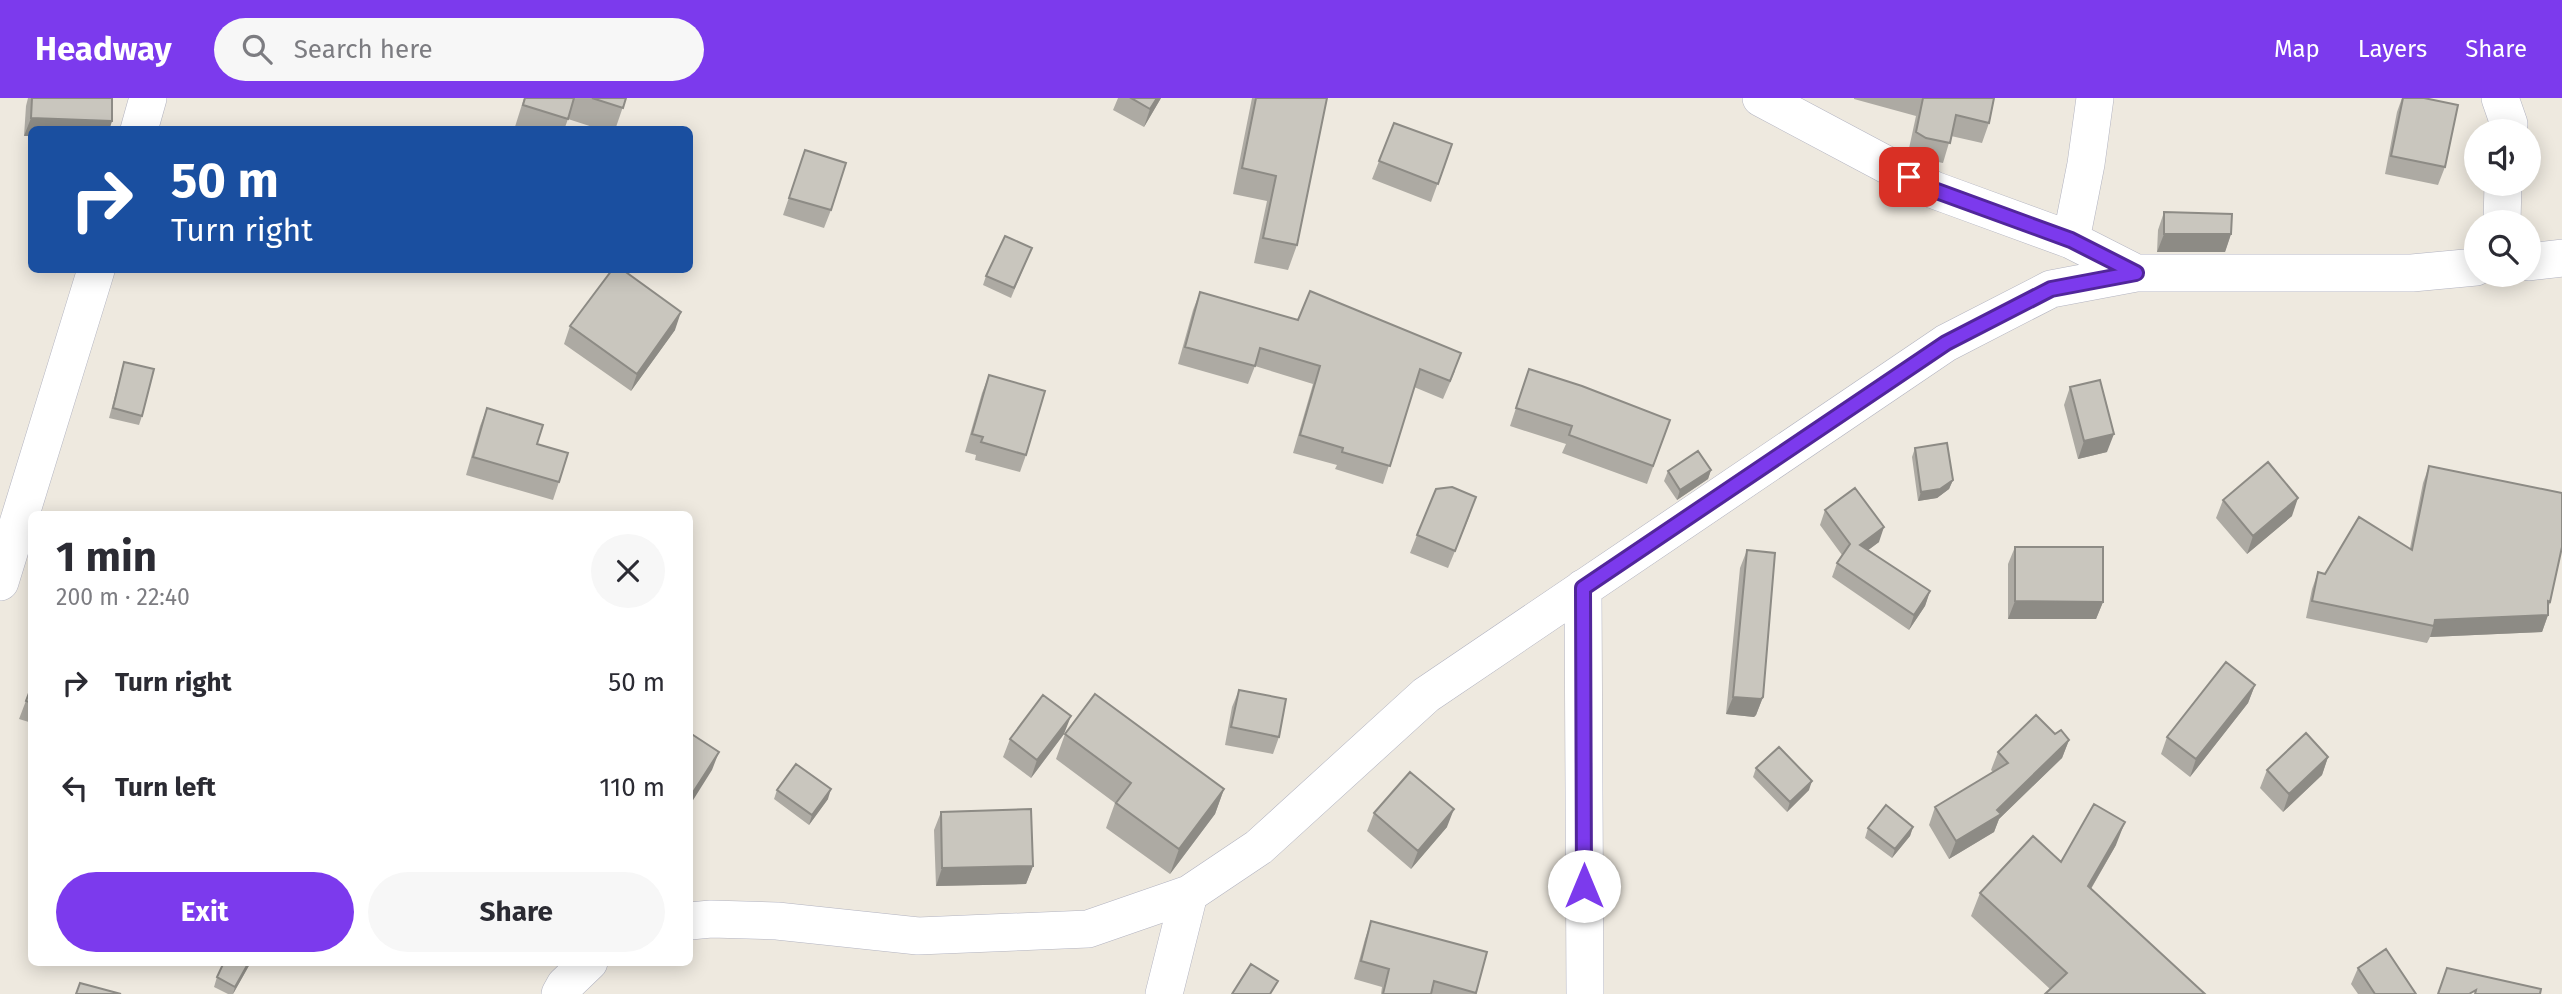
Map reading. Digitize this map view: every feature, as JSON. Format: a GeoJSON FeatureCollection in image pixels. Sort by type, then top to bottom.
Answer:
{"type":"FeatureCollection","features":[{"type":"Feature","properties":{"kind":"street"},"geometry":{"type":"LineString","coordinates":[[140,126],[148,98]]}},
{"type":"Feature","properties":{"kind":"street"},"geometry":{"type":"LineString","coordinates":[[1761,98],[1934,190],[2071,240],[2136,273]]}},
{"type":"Feature","properties":{"kind":"street"},"geometry":{"type":"LineString","coordinates":[[2071,240],[2086,164],[2095,98]]}},
{"type":"Feature","properties":{"kind":"street"},"geometry":{"type":"LineString","coordinates":[[2500,98],[2507,119]]}},
{"type":"Feature","properties":{"kind":"street"},"geometry":{"type":"LineString","coordinates":[[2541,261],[2562,258]]}},
{"type":"Feature","properties":{"kind":"street"},"geometry":{"type":"LineString","coordinates":[[693,921],[777,921],[918,936],[1088,929],[1189,894],[1259,847],[1426,695],[1946,343],[2051,289],[2136,273],[2412,273],[2464,268]]}},
{"type":"Feature","properties":{"kind":"street"},"geometry":{"type":"LineString","coordinates":[[0,582],[95,273]]}},
{"type":"Feature","properties":{"kind":"street"},"geometry":{"type":"LineString","coordinates":[[1583,588],[1585,994]]}},
{"type":"Feature","properties":{"kind":"street"},"geometry":{"type":"LineString","coordinates":[[1164,994],[1189,894]]}},
{"type":"Feature","properties":{"kind":"street"},"geometry":{"type":"LineString","coordinates":[[560,994],[565,985],[585,966]]}},
{"type":"Feature","properties":{"kind":"building"},"geometry":{"type":"Polygon","coordinates":[[[32,98],[112,98],[112,121],[31,118],[32,98]]]}},
{"type":"Feature","properties":{"kind":"building"},"geometry":{"type":"Polygon","coordinates":[[[525,98],[574,98],[568,119],[523,105],[525,98]]]}},
{"type":"Feature","properties":{"kind":"building"},"geometry":{"type":"Polygon","coordinates":[[[592,98],[626,98],[623,108],[592,98]]]}},
{"type":"Feature","properties":{"kind":"building"},"geometry":{"type":"Polygon","coordinates":[[[1131,98],[1157,98],[1150,109],[1131,98]]]}},
{"type":"Feature","properties":{"kind":"building"},"geometry":{"type":"Polygon","coordinates":[[[1256,98],[1327,98],[1297,245],[1263,238],[1276,176],[1242,168],[1256,98]]]}},
{"type":"Feature","properties":{"kind":"building"},"geometry":{"type":"Polygon","coordinates":[[[1923,98],[1994,98],[1989,123],[1956,115],[1950,143],[1926,138],[1916,132],[1923,98]]]}},
{"type":"Feature","properties":{"kind":"building"},"geometry":{"type":"Polygon","coordinates":[[[2403,98],[2424,98],[2458,105],[2445,167],[2391,156],[2403,98]]]}},
{"type":"Feature","properties":{"kind":"building"},"geometry":{"type":"Polygon","coordinates":[[[1394,123],[1452,144],[1438,184],[1379,161],[1394,123]]]}},
{"type":"Feature","properties":{"kind":"building"},"geometry":{"type":"Polygon","coordinates":[[[805,150],[846,163],[831,210],[789,198],[805,150]]]}},
{"type":"Feature","properties":{"kind":"building"},"geometry":{"type":"Polygon","coordinates":[[[2164,212],[2232,214],[2231,234],[2164,234],[2164,212]]]}},
{"type":"Feature","properties":{"kind":"building"},"geometry":{"type":"Polygon","coordinates":[[[1005,236],[1032,248],[1014,288],[986,276],[1005,236]]]}},
{"type":"Feature","properties":{"kind":"building"},"geometry":{"type":"Polygon","coordinates":[[[610,273],[627,273],[681,312],[637,374],[570,326],[610,273]]]}},
{"type":"Feature","properties":{"kind":"building"},"geometry":{"type":"Polygon","coordinates":[[[1310,291],[1461,353],[1450,381],[1420,369],[1390,466],[1342,452],[1343,448],[1300,435],[1320,366],[1260,348],[1255,366],[1185,347],[1200,292],[1298,320],[1310,291]]]}},
{"type":"Feature","properties":{"kind":"building"},"geometry":{"type":"Polygon","coordinates":[[[124,362],[154,369],[142,416],[113,408],[124,362]]]}},
{"type":"Feature","properties":{"kind":"building"},"geometry":{"type":"Polygon","coordinates":[[[1529,369],[1670,420],[1653,466],[1569,435],[1572,426],[1516,408],[1529,369]]]}},
{"type":"Feature","properties":{"kind":"building"},"geometry":{"type":"Polygon","coordinates":[[[989,375],[1045,391],[1026,455],[981,442],[983,437],[972,434],[989,375]]]}},
{"type":"Feature","properties":{"kind":"building"},"geometry":{"type":"Polygon","coordinates":[[[2100,380],[2114,434],[2084,441],[2070,387],[2100,380]]]}},
{"type":"Feature","properties":{"kind":"building"},"geometry":{"type":"Polygon","coordinates":[[[487,408],[543,425],[537,444],[568,453],[559,482],[473,457],[487,408]]]}},
{"type":"Feature","properties":{"kind":"building"},"geometry":{"type":"Polygon","coordinates":[[[1947,443],[1953,480],[1940,489],[1921,492],[1915,448],[1947,443]]]}},
{"type":"Feature","properties":{"kind":"building"},"geometry":{"type":"Polygon","coordinates":[[[1698,451],[1711,470],[1680,490],[1668,471],[1698,451]]]}},
{"type":"Feature","properties":{"kind":"building"},"geometry":{"type":"Polygon","coordinates":[[[2268,462],[2298,498],[2253,536],[2223,500],[2268,462]]]}},
{"type":"Feature","properties":{"kind":"building"},"geometry":{"type":"Polygon","coordinates":[[[2429,466],[2562,493],[2562,547],[2550,602],[2548,601],[2548,615],[2435,620],[2434,626],[2312,601],[2318,572],[2325,574],[2359,517],[2412,550],[2429,466]]]}},
{"type":"Feature","properties":{"kind":"building"},"geometry":{"type":"Polygon","coordinates":[[[1452,487],[1476,497],[1455,551],[1417,535],[1436,489],[1452,487]]]}},
{"type":"Feature","properties":{"kind":"building"},"geometry":{"type":"Polygon","coordinates":[[[1855,488],[1884,527],[1860,545],[1930,591],[1914,615],[1837,563],[1850,544],[1825,510],[1855,488]]]}},
{"type":"Feature","properties":{"kind":"building"},"geometry":{"type":"Polygon","coordinates":[[[2015,547],[2103,547],[2103,602],[2015,601],[2015,547]]]}},
{"type":"Feature","properties":{"kind":"building"},"geometry":{"type":"Polygon","coordinates":[[[1747,550],[1775,553],[1761,699],[1733,697],[1747,550]]]}},
{"type":"Feature","properties":{"kind":"building"},"geometry":{"type":"Polygon","coordinates":[[[2226,662],[2255,685],[2196,759],[2167,737],[2226,662]]]}},
{"type":"Feature","properties":{"kind":"building"},"geometry":{"type":"Polygon","coordinates":[[[1239,690],[1286,699],[1279,737],[1231,727],[1239,690]]]}},
{"type":"Feature","properties":{"kind":"building"},"geometry":{"type":"Polygon","coordinates":[[[1095,694],[1224,789],[1179,849],[1116,803],[1131,783],[1065,734],[1095,694]]]}},
{"type":"Feature","properties":{"kind":"building"},"geometry":{"type":"Polygon","coordinates":[[[1043,695],[1071,716],[1037,760],[1010,739],[1043,695]]]}},
{"type":"Feature","properties":{"kind":"building"},"geometry":{"type":"Polygon","coordinates":[[[2036,715],[2055,734],[2061,730],[2069,740],[1997,810],[2001,814],[1956,841],[1935,807],[2008,763],[1998,752],[2036,715]]]}},
{"type":"Feature","properties":{"kind":"building"},"geometry":{"type":"Polygon","coordinates":[[[2306,733],[2328,757],[2289,794],[2267,770],[2306,733]]]}},
{"type":"Feature","properties":{"kind":"building"},"geometry":{"type":"Polygon","coordinates":[[[693,735],[719,752],[693,792],[693,735]]]}},
{"type":"Feature","properties":{"kind":"building"},"geometry":{"type":"Polygon","coordinates":[[[1779,747],[1812,781],[1790,802],[1756,768],[1779,747]]]}},
{"type":"Feature","properties":{"kind":"building"},"geometry":{"type":"Polygon","coordinates":[[[796,764],[831,789],[812,815],[777,790],[796,764]]]}},
{"type":"Feature","properties":{"kind":"building"},"geometry":{"type":"Polygon","coordinates":[[[1410,772],[1454,809],[1418,851],[1374,813],[1410,772]]]}},
{"type":"Feature","properties":{"kind":"building"},"geometry":{"type":"Polygon","coordinates":[[[2094,804],[2125,822],[2088,886],[2205,994],[2045,994],[2067,973],[1980,893],[2033,836],[2061,862],[2094,804]]]}},
{"type":"Feature","properties":{"kind":"building"},"geometry":{"type":"Polygon","coordinates":[[[1886,805],[1913,827],[1895,849],[1868,828],[1886,805]]]}},
{"type":"Feature","properties":{"kind":"building"},"geometry":{"type":"Polygon","coordinates":[[[1031,809],[1033,866],[942,868],[941,812],[1031,809]]]}},
{"type":"Feature","properties":{"kind":"building"},"geometry":{"type":"Polygon","coordinates":[[[1371,921],[1487,952],[1476,993],[1434,981],[1431,994],[1383,994],[1389,969],[1361,961],[1371,921]]]}},
{"type":"Feature","properties":{"kind":"building"},"geometry":{"type":"Polygon","coordinates":[[[2386,949],[2416,994],[2375,994],[2358,968],[2386,949]]]}},
{"type":"Feature","properties":{"kind":"building"},"geometry":{"type":"Polygon","coordinates":[[[1251,964],[1278,981],[1270,994],[1232,994],[1251,964]]]}},
{"type":"Feature","properties":{"kind":"building"},"geometry":{"type":"Polygon","coordinates":[[[222,966],[247,966],[235,987],[217,977],[222,966]]]}},
{"type":"Feature","properties":{"kind":"building"},"geometry":{"type":"Polygon","coordinates":[[[2447,968],[2541,989],[2540,994],[2475,994],[2476,990],[2469,994],[2438,994],[2447,968]]]}},
{"type":"Feature","properties":{"kind":"building"},"geometry":{"type":"Polygon","coordinates":[[[80,983],[121,994],[76,994],[80,983]]]}},
{"type":"Feature","properties":{"kind":"route"},"geometry":{"type":"LineString","coordinates":[[1584,886],[1583,588],[1946,343],[2051,289],[2136,273],[2071,240],[1934,190],[1909,177]]}}]}
